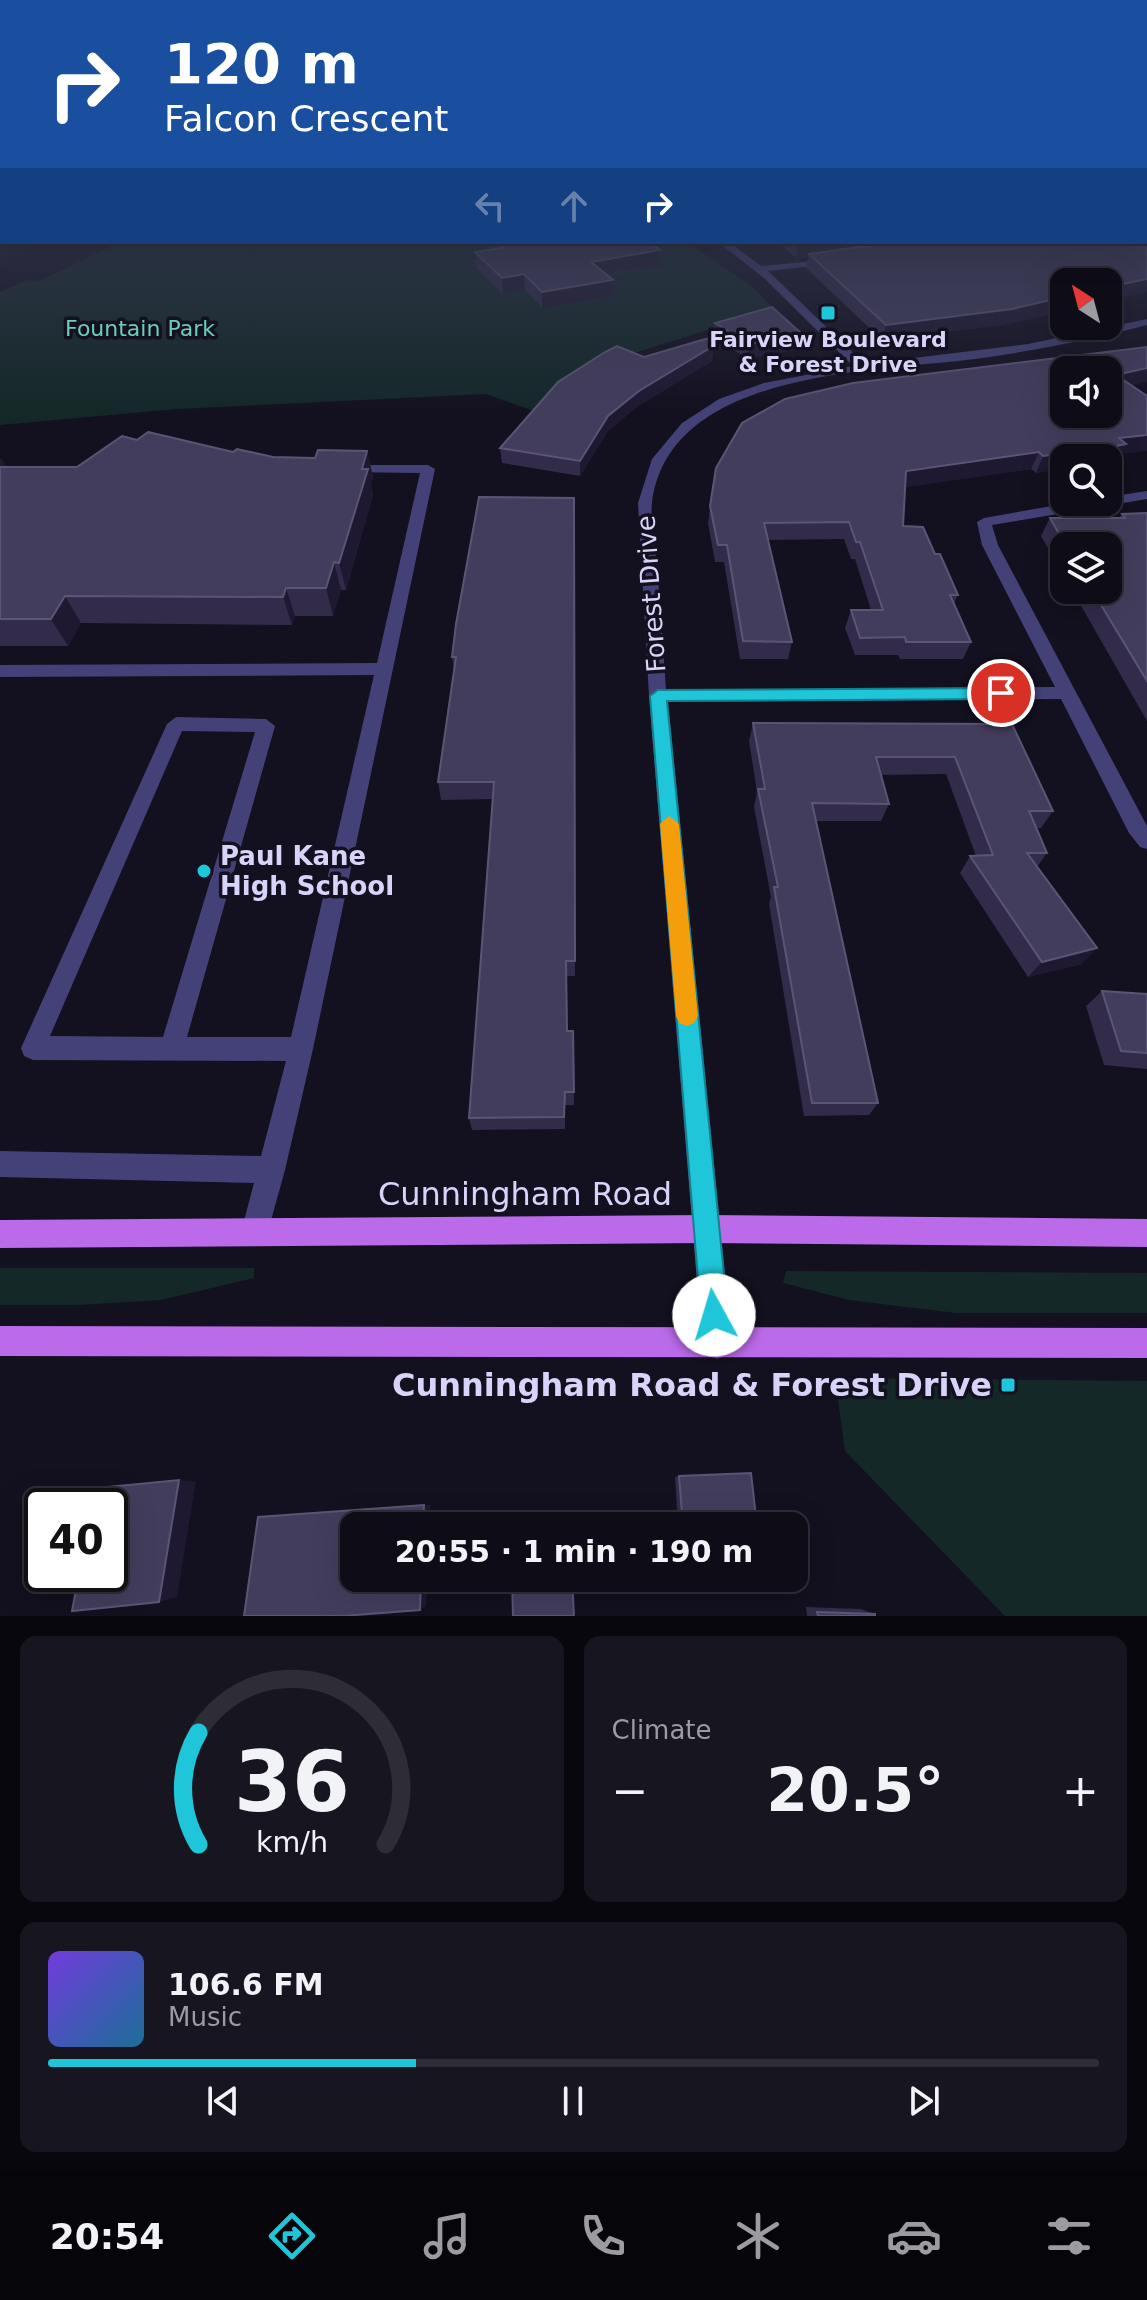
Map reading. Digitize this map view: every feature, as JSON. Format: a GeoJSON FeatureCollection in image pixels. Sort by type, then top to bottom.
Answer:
{"type":"FeatureCollection","features":[{"type":"Feature","properties":{"kind":"main road","name":"Cunningham Road"},"geometry":{"type":"LineString","coordinates":[[0,1234],[706,1229],[1147,1233]]}},
{"type":"Feature","properties":{"kind":"main road"},"geometry":{"type":"LineString","coordinates":[[0,1341],[1147,1343]]}},
{"type":"Feature","properties":{"kind":"street"},"geometry":{"type":"LineString","coordinates":[[754,264],[863,369]]}},
{"type":"Feature","properties":{"kind":"street"},"geometry":{"type":"LineString","coordinates":[[760,269],[799,264]]}},
{"type":"Feature","properties":{"kind":"street","name":"Forest Drive"},"geometry":{"type":"LineString","coordinates":[[717,1344],[658,696],[645,503],[651,473],[658,459],[687,426],[730,400],[785,382],[1045,345],[1147,322]]}},
{"type":"Feature","properties":{"kind":"street"},"geometry":{"type":"LineString","coordinates":[[255,1232],[301,1049],[428,469],[338,469]]}},
{"type":"Feature","properties":{"kind":"street"},"geometry":{"type":"LineString","coordinates":[[1122,499],[1147,495]]}},
{"type":"Feature","properties":{"kind":"street"},"geometry":{"type":"LineString","coordinates":[[1050,511],[984,522],[990,545],[1136,827],[1147,841]]}},
{"type":"Feature","properties":{"kind":"street"},"geometry":{"type":"LineString","coordinates":[[0,671],[383,669]]}},
{"type":"Feature","properties":{"kind":"street"},"geometry":{"type":"LineString","coordinates":[[658,696],[1067,693]]}},
{"type":"Feature","properties":{"kind":"street"},"geometry":{"type":"LineString","coordinates":[[172,1048],[266,726],[176,724],[33,1048],[301,1049]]}},
{"type":"Feature","properties":{"kind":"street"},"geometry":{"type":"LineString","coordinates":[[0,1164],[272,1170]]}},
{"type":"Feature","properties":{"kind":"green space","name":"Fountain Park"},"geometry":{"type":"Polygon","coordinates":[[[73,264],[720,264],[753,287],[782,318],[724,325],[618,358],[534,411],[486,394],[177,409],[0,425],[0,292],[27,280],[39,281],[73,264]]]}},
{"type":"Feature","properties":{"kind":"green space"},"geometry":{"type":"Polygon","coordinates":[[[0,1268],[254,1268],[254,1278],[161,1300],[79,1305],[0,1305],[0,1268]]]}},
{"type":"Feature","properties":{"kind":"green space"},"geometry":{"type":"Polygon","coordinates":[[[786,1271],[1147,1273],[1147,1313],[956,1313],[849,1300],[783,1283],[786,1271]]]}},
{"type":"Feature","properties":{"kind":"green space"},"geometry":{"type":"Polygon","coordinates":[[[835,1378],[1147,1381],[1147,1616],[1005,1616],[845,1451],[835,1378]]]}},
{"type":"Feature","properties":{"kind":"building"},"geometry":{"type":"Polygon","coordinates":[[[488,264],[594,264],[613,280],[542,292],[524,274],[502,278],[488,264]]]}},
{"type":"Feature","properties":{"kind":"building"},"geometry":{"type":"Polygon","coordinates":[[[820,264],[1147,264],[1147,279],[1122,284],[1122,268],[1050,268],[1050,300],[1012,309],[886,325],[820,264]]]}},
{"type":"Feature","properties":{"kind":"building"},"geometry":{"type":"Polygon","coordinates":[[[772,307],[802,334],[750,344],[715,323],[772,307]]]}},
{"type":"Feature","properties":{"kind":"building"},"geometry":{"type":"Polygon","coordinates":[[[709,338],[713,346],[639,391],[608,416],[580,461],[500,448],[558,382],[605,352],[617,346],[644,357],[709,338]]]}},
{"type":"Feature","properties":{"kind":"building"},"geometry":{"type":"Polygon","coordinates":[[[1147,347],[1147,368],[1122,374],[1122,356],[1074,356],[1147,347]]]}},
{"type":"Feature","properties":{"kind":"building"},"geometry":{"type":"Polygon","coordinates":[[[1050,359],[1050,428],[1122,428],[1122,379],[1147,396],[1147,435],[1119,438],[1126,444],[1122,445],[1050,444],[1050,455],[1043,456],[1039,452],[906,471],[903,526],[923,527],[935,554],[940,554],[958,595],[950,595],[971,642],[906,642],[905,637],[860,638],[851,610],[883,610],[860,542],[856,542],[849,522],[764,523],[792,642],[743,641],[727,545],[718,545],[710,506],[716,468],[742,423],[785,399],[853,383],[1050,359]]]}},
{"type":"Feature","properties":{"kind":"building"},"geometry":{"type":"Polygon","coordinates":[[[148,432],[233,452],[237,449],[273,457],[315,458],[318,450],[367,451],[362,469],[368,469],[339,563],[334,562],[326,588],[286,588],[283,597],[65,596],[51,619],[0,619],[0,467],[77,467],[122,436],[137,440],[148,432]]]}},
{"type":"Feature","properties":{"kind":"building"},"geometry":{"type":"Polygon","coordinates":[[[479,497],[574,498],[575,961],[566,961],[567,1031],[573,1031],[574,1092],[565,1092],[564,1117],[469,1118],[494,782],[438,782],[456,657],[452,657],[456,624],[479,497]]]}},
{"type":"Feature","properties":{"kind":"building"},"geometry":{"type":"Polygon","coordinates":[[[1147,513],[1147,681],[1100,604],[1122,604],[1122,532],[1058,532],[1050,518],[1125,518],[1122,514],[1147,513]]]}},
{"type":"Feature","properties":{"kind":"building"},"geometry":{"type":"Polygon","coordinates":[[[753,723],[1012,724],[1053,811],[1029,811],[1047,853],[1027,853],[1097,948],[1042,962],[970,856],[993,855],[955,757],[876,757],[889,804],[812,803],[878,1103],[812,1103],[774,887],[778,887],[758,789],[765,789],[753,723]]]}},
{"type":"Feature","properties":{"kind":"building"},"geometry":{"type":"Polygon","coordinates":[[[1102,991],[1147,994],[1147,1053],[1121,1051],[1102,991]]]}},
{"type":"Feature","properties":{"kind":"building"},"geometry":{"type":"Polygon","coordinates":[[[751,1473],[755,1512],[682,1512],[679,1476],[751,1473]]]}},
{"type":"Feature","properties":{"kind":"building"},"geometry":{"type":"Polygon","coordinates":[[[179,1480],[159,1602],[72,1611],[76,1592],[128,1592],[128,1488],[98,1488],[179,1480]]]}},
{"type":"Feature","properties":{"kind":"building"},"geometry":{"type":"Polygon","coordinates":[[[424,1505],[424,1512],[340,1512],[340,1592],[421,1592],[420,1610],[343,1616],[244,1616],[258,1517],[424,1505]]]}},
{"type":"Feature","properties":{"kind":"building"},"geometry":{"type":"Polygon","coordinates":[[[512,1592],[573,1592],[574,1616],[513,1616],[512,1592]]]}},
{"type":"Feature","properties":{"kind":"building"},"geometry":{"type":"Polygon","coordinates":[[[817,1612],[875,1614],[875,1616],[818,1616],[817,1612]]]}},
{"type":"Feature","properties":{"kind":"slow traffic"},"geometry":{"type":"LineString","coordinates":[[669,824],[687,1016]]}},
{"type":"Feature","properties":{"kind":"place","name":"Fairview Boulevard & Forest Drive"},"geometry":{"type":"Point","coordinates":[828,313]}},
{"type":"Feature","properties":{"kind":"place","name":"Paul Kane High School"},"geometry":{"type":"Point","coordinates":[204,871]}},
{"type":"Feature","properties":{"kind":"place","name":"Cunningham Road & Forest Drive"},"geometry":{"type":"Point","coordinates":[1008,1385]}},
{"type":"Feature","properties":{"kind":"route"},"geometry":{"type":"LineString","coordinates":[[714,1315],[658,696],[1001,693]]}}]}
